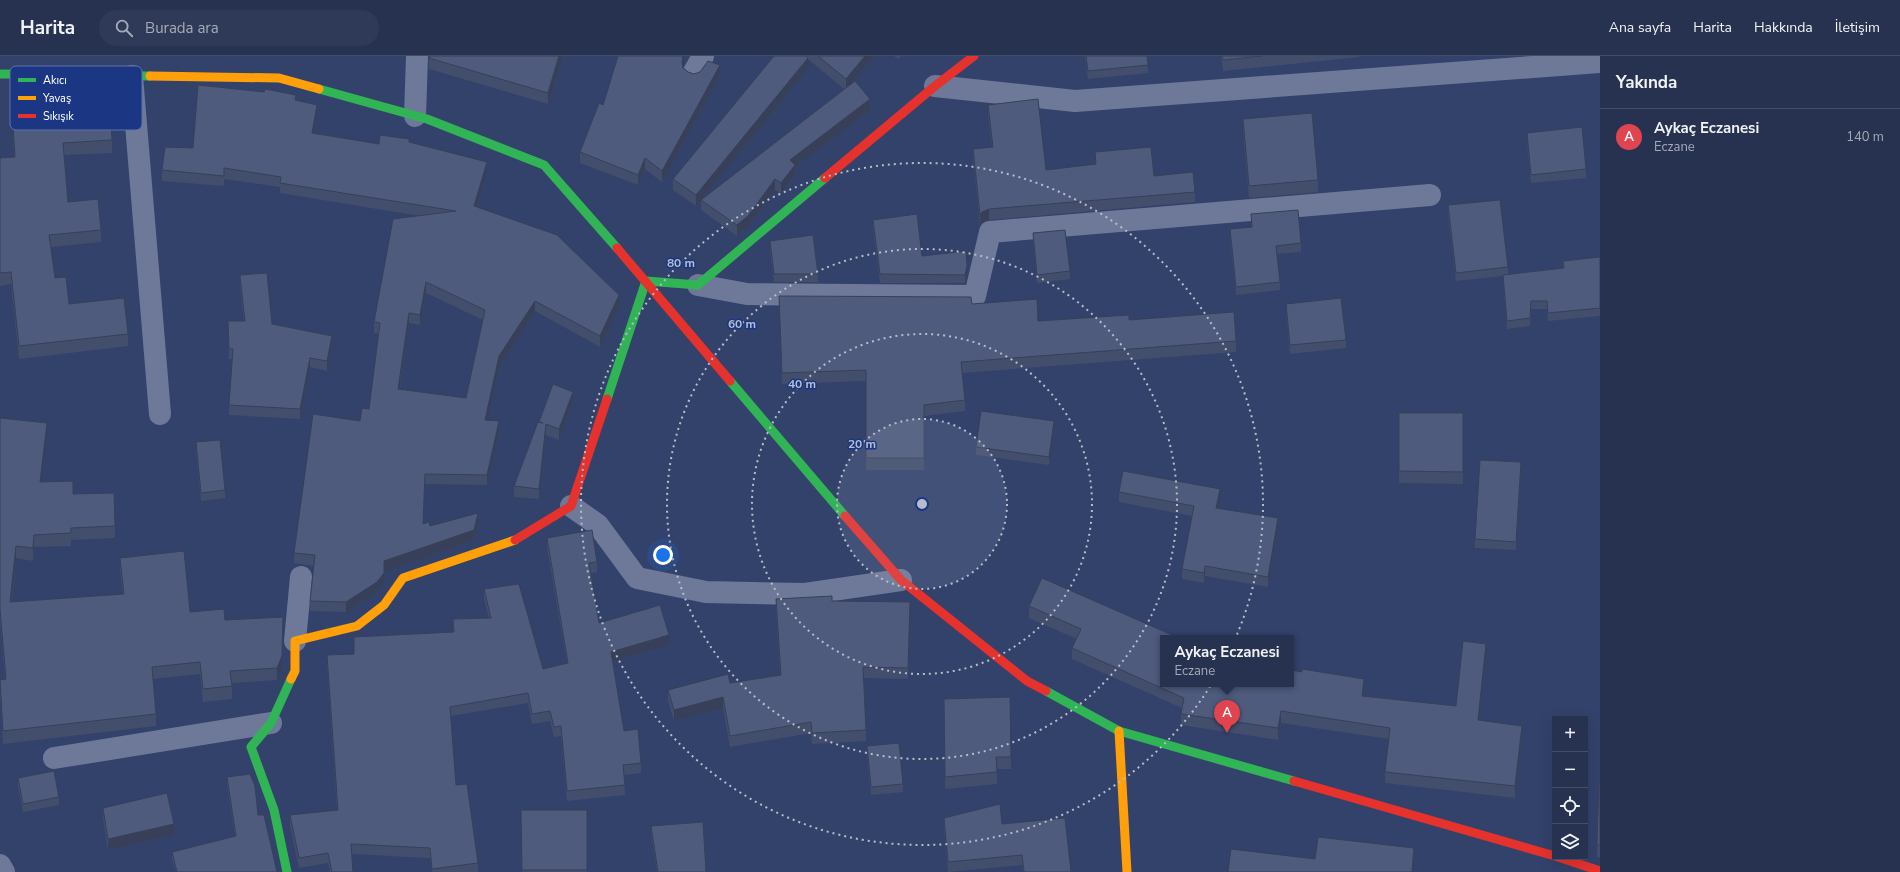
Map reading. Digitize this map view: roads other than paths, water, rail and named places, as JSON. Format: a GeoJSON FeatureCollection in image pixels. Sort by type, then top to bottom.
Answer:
{"type":"FeatureCollection","features":[{"type":"Feature","properties":{"kind":"street"},"geometry":{"type":"LineString","coordinates":[[415,116],[417,56]]}},
{"type":"Feature","properties":{"kind":"street"},"geometry":{"type":"LineString","coordinates":[[698,285],[934,86],[974,56]]}},
{"type":"Feature","properties":{"kind":"street"},"geometry":{"type":"LineString","coordinates":[[934,86],[1075,101],[1600,62]]}},
{"type":"Feature","properties":{"kind":"street"},"geometry":{"type":"LineString","coordinates":[[0,74],[10,74]]}},
{"type":"Feature","properties":{"kind":"street"},"geometry":{"type":"LineString","coordinates":[[142,76],[279,78],[415,116],[544,165],[646,281],[819,487],[901,580],[1027,681],[1119,731],[1552,856]]}},
{"type":"Feature","properties":{"kind":"street"},"geometry":{"type":"LineString","coordinates":[[136,130],[160,414]]}},
{"type":"Feature","properties":{"kind":"street"},"geometry":{"type":"LineString","coordinates":[[646,281],[698,285],[747,294],[975,296],[990,232],[1430,195]]}},
{"type":"Feature","properties":{"kind":"street"},"geometry":{"type":"LineString","coordinates":[[295,641],[357,626],[384,605],[403,578],[517,539],[571,506],[646,281]]}},
{"type":"Feature","properties":{"kind":"street"},"geometry":{"type":"LineString","coordinates":[[571,506],[598,525],[637,578],[706,592],[805,594],[901,580]]}},
{"type":"Feature","properties":{"kind":"street"},"geometry":{"type":"LineString","coordinates":[[287,872],[274,810],[252,747],[271,723],[295,671],[295,641],[301,577]]}},
{"type":"Feature","properties":{"kind":"street"},"geometry":{"type":"LineString","coordinates":[[54,758],[271,723]]}},
{"type":"Feature","properties":{"kind":"street"},"geometry":{"type":"LineString","coordinates":[[1119,731],[1127,872]]}},
{"type":"Feature","properties":{"kind":"street"},"geometry":{"type":"LineString","coordinates":[[1565,860],[1600,871]]}},
{"type":"Feature","properties":{"kind":"street"},"geometry":{"type":"LineString","coordinates":[[0,865],[4,872]]}},
{"type":"Feature","properties":{"kind":"place","name":"Aykaç Eczanesi"},"geometry":{"type":"Point","coordinates":[1227,733]}}]}
